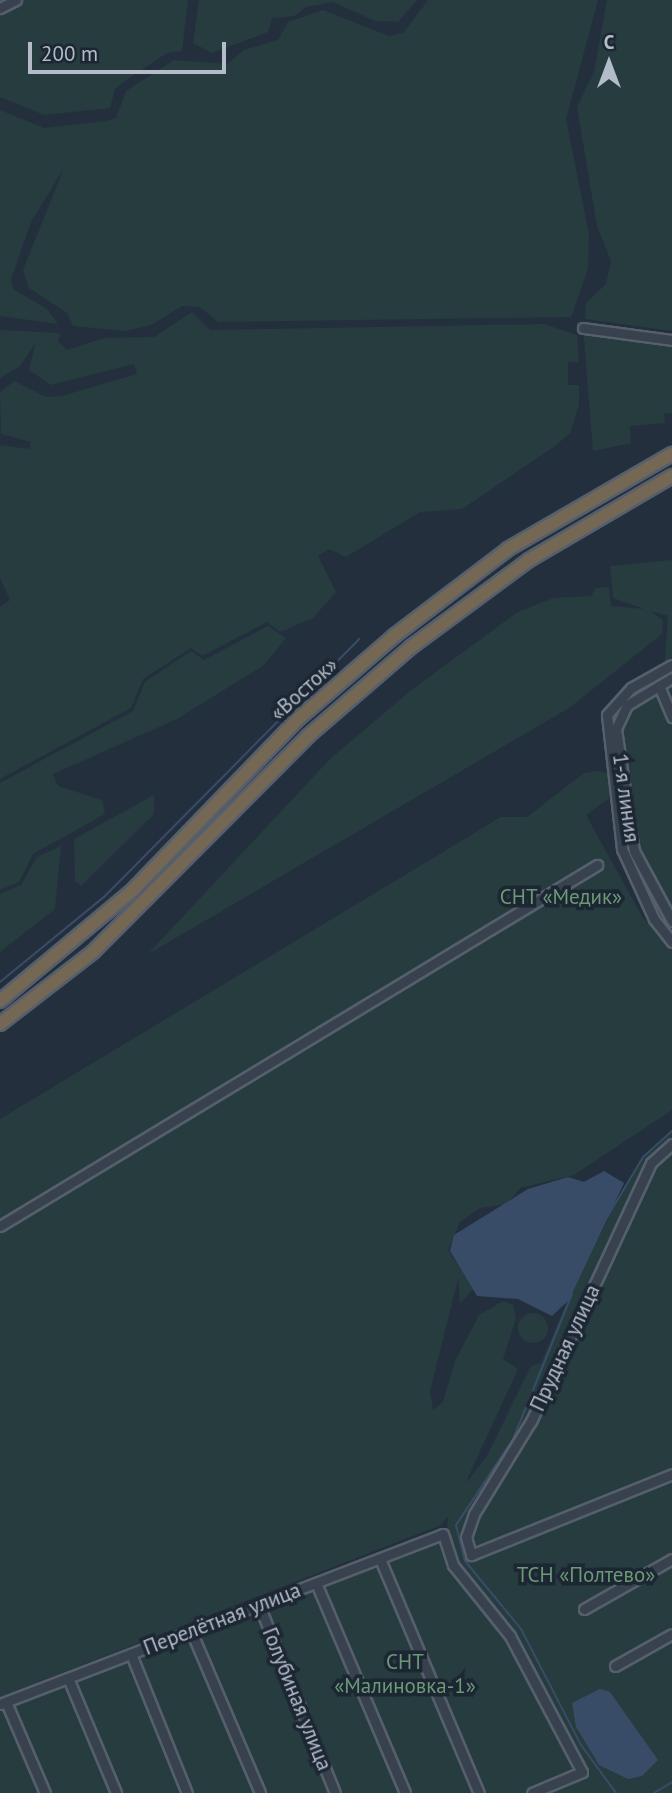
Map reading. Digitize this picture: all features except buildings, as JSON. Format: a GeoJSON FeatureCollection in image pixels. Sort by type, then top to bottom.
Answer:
{"type":"FeatureCollection","features":[{"type":"Feature","properties":{"kind":"highway","name":"«Восток»"},"geometry":{"type":"LineString","coordinates":[[0,1001],[131,892],[298,719],[394,636],[508,548],[672,454]]}},
{"type":"Feature","properties":{"kind":"highway","name":"«Восток»"},"geometry":{"type":"LineString","coordinates":[[0,1024],[93,952],[308,736],[411,647],[519,566],[672,476]]}},
{"type":"Feature","properties":{"kind":"street"},"geometry":{"type":"LineString","coordinates":[[0,8],[16,0]]}},
{"type":"Feature","properties":{"kind":"street"},"geometry":{"type":"LineString","coordinates":[[583,328],[672,340]]}},
{"type":"Feature","properties":{"kind":"street"},"geometry":{"type":"LineString","coordinates":[[672,665],[631,688],[607,715],[622,849],[654,919],[672,942]]}},
{"type":"Feature","properties":{"kind":"street","name":"1-я линия"},"geometry":{"type":"LineString","coordinates":[[672,678],[627,705],[616,729],[634,852],[672,921]]}},
{"type":"Feature","properties":{"kind":"street"},"geometry":{"type":"LineString","coordinates":[[659,686],[672,717]]}},
{"type":"Feature","properties":{"kind":"street"},"geometry":{"type":"LineString","coordinates":[[0,1226],[597,865]]}},
{"type":"Feature","properties":{"kind":"street","name":"Прудная улица"},"geometry":{"type":"LineString","coordinates":[[672,1144],[651,1163],[531,1421],[474,1514],[466,1537],[471,1555],[672,1474]]}},
{"type":"Feature","properties":{"kind":"street","name":"Перелётная улица"},"geometry":{"type":"LineString","coordinates":[[3,1703],[443,1534],[453,1565],[510,1636],[582,1772],[532,1793]]}},
{"type":"Feature","properties":{"kind":"street"},"geometry":{"type":"LineString","coordinates":[[380,1559],[479,1793]]}},
{"type":"Feature","properties":{"kind":"street"},"geometry":{"type":"LineString","coordinates":[[584,1609],[672,1559]]}},
{"type":"Feature","properties":{"kind":"street"},"geometry":{"type":"LineString","coordinates":[[316,1583],[405,1793]]}},
{"type":"Feature","properties":{"kind":"street","name":"Голубиная улица"},"geometry":{"type":"LineString","coordinates":[[259,1605],[335,1793]]}},
{"type":"Feature","properties":{"kind":"street"},"geometry":{"type":"LineString","coordinates":[[191,1631],[260,1793]]}},
{"type":"Feature","properties":{"kind":"street"},"geometry":{"type":"LineString","coordinates":[[615,1666],[672,1634]]}},
{"type":"Feature","properties":{"kind":"street"},"geometry":{"type":"LineString","coordinates":[[131,1654],[187,1793]]}},
{"type":"Feature","properties":{"kind":"street"},"geometry":{"type":"LineString","coordinates":[[68,1678],[116,1793]]}},
{"type":"Feature","properties":{"kind":"street"},"geometry":{"type":"LineString","coordinates":[[3,1703],[45,1793]]}},
{"type":"Feature","properties":{"kind":"green space"},"geometry":{"type":"Polygon","coordinates":[[[0,0],[188,0],[182,51],[167,53],[115,89],[110,108],[44,115],[0,97],[0,0]]]}},
{"type":"Feature","properties":{"kind":"green space"},"geometry":{"type":"Polygon","coordinates":[[[199,0],[417,0],[398,22],[375,21],[333,2],[306,7],[294,16],[272,18],[268,32],[212,53],[193,43],[199,0]]]}},
{"type":"Feature","properties":{"kind":"green space"},"geometry":{"type":"Polygon","coordinates":[[[428,0],[598,0],[566,119],[589,234],[588,269],[571,317],[218,322],[200,307],[182,306],[151,325],[125,331],[73,326],[67,313],[29,288],[23,270],[64,168],[31,222],[11,279],[13,289],[47,309],[58,324],[0,316],[0,110],[44,128],[106,121],[116,118],[126,91],[174,60],[227,64],[244,50],[278,40],[288,22],[323,10],[389,36],[403,33],[428,0]]]}},
{"type":"Feature","properties":{"kind":"green space"},"geometry":{"type":"Polygon","coordinates":[[[607,0],[672,0],[672,331],[585,319],[586,303],[606,284],[611,261],[597,226],[577,107],[594,72],[607,0]]]}},
{"type":"Feature","properties":{"kind":"green space"},"geometry":{"type":"Polygon","coordinates":[[[192,312],[210,330],[544,324],[577,335],[579,362],[568,362],[568,385],[579,385],[579,405],[570,433],[462,509],[420,512],[346,557],[329,549],[318,556],[336,592],[313,618],[280,632],[267,622],[202,656],[191,648],[143,679],[131,708],[0,779],[0,607],[10,600],[0,578],[0,445],[29,449],[31,442],[1,434],[0,392],[14,381],[46,397],[62,396],[137,374],[134,364],[51,385],[29,370],[36,342],[20,366],[0,378],[0,330],[60,333],[58,341],[67,350],[104,338],[154,337],[192,312]]]}},
{"type":"Feature","properties":{"kind":"green space"},"geometry":{"type":"Polygon","coordinates":[[[583,328],[672,339],[672,413],[664,414],[665,423],[630,426],[631,443],[593,451],[583,328]]]}},
{"type":"Feature","properties":{"kind":"green space"},"geometry":{"type":"Polygon","coordinates":[[[672,560],[672,665],[664,670],[668,616],[651,611],[663,621],[662,634],[569,708],[148,954],[329,760],[410,691],[518,612],[553,598],[591,596],[596,588],[609,587],[611,606],[644,609],[613,598],[610,566],[672,560]]]}},
{"type":"Feature","properties":{"kind":"green space"},"geometry":{"type":"Polygon","coordinates":[[[268,626],[286,638],[264,665],[177,719],[53,774],[58,786],[102,800],[105,814],[33,854],[19,882],[0,890],[0,783],[133,711],[145,682],[191,651],[204,660],[268,626]]]}},
{"type":"Feature","properties":{"kind":"green space"},"geometry":{"type":"Polygon","coordinates":[[[672,678],[672,921],[634,851],[618,717],[672,678]]]}},
{"type":"Feature","properties":{"kind":"green space"},"geometry":{"type":"Polygon","coordinates":[[[598,771],[611,774],[618,792],[586,815],[643,918],[672,947],[672,1110],[574,1175],[520,1188],[508,1204],[480,1208],[460,1222],[448,1250],[473,1289],[460,1304],[458,1279],[430,1391],[433,1410],[443,1402],[455,1361],[479,1315],[503,1301],[513,1305],[516,1318],[503,1359],[518,1369],[465,1484],[487,1456],[531,1366],[541,1363],[583,1264],[643,1157],[672,1131],[672,1793],[0,1793],[0,1704],[447,1533],[448,1516],[441,1525],[0,1697],[0,1119],[501,817],[527,817],[584,773],[598,771]]]}},
{"type":"Feature","properties":{"kind":"green space"},"geometry":{"type":"Polygon","coordinates":[[[154,795],[154,814],[81,886],[75,881],[74,839],[154,795]]]}},
{"type":"Feature","properties":{"kind":"green space"},"geometry":{"type":"Polygon","coordinates":[[[61,846],[55,909],[0,952],[0,894],[21,885],[37,857],[61,846]]]}},
{"type":"Feature","properties":{"kind":"green space"},"geometry":{"type":"Polygon","coordinates":[[[533,1313],[539,1314],[547,1322],[547,1334],[539,1342],[533,1343],[527,1342],[519,1334],[518,1328],[519,1322],[527,1314],[533,1313]]]}},
{"type":"Feature","properties":{"kind":"water"},"geometry":{"type":"Polygon","coordinates":[[[604,1171],[624,1183],[569,1300],[552,1316],[518,1299],[477,1296],[450,1251],[454,1235],[528,1189],[568,1177],[584,1182],[604,1171]]]}},
{"type":"Feature","properties":{"kind":"water"},"geometry":{"type":"Polygon","coordinates":[[[600,1689],[610,1692],[658,1760],[642,1776],[628,1779],[599,1765],[576,1727],[572,1703],[600,1689]]]}},
{"type":"Feature","properties":{"kind":"waterway"},"geometry":{"type":"LineString","coordinates":[[0,982],[104,897],[359,639]]}},
{"type":"Feature","properties":{"kind":"waterway"},"geometry":{"type":"LineString","coordinates":[[592,1243],[643,1157],[672,1131]]}},
{"type":"Feature","properties":{"kind":"waterway"},"geometry":{"type":"LineString","coordinates":[[584,1262],[590,1248]]}},
{"type":"Feature","properties":{"kind":"waterway"},"geometry":{"type":"LineString","coordinates":[[572,1294],[513,1439],[456,1525],[465,1561],[521,1629],[581,1745],[616,1793]]}},
{"type":"Feature","properties":{"kind":"waterway"},"geometry":{"type":"LineString","coordinates":[[654,1793],[672,1782]]}},
{"type":"Feature","properties":{"kind":"park label","name":"СНТ «Медик»"},"geometry":{"type":"Point","coordinates":[561,897]}},
{"type":"Feature","properties":{"kind":"park label","name":"ТСН «Полтево»"},"geometry":{"type":"Point","coordinates":[586,1575]}},
{"type":"Feature","properties":{"kind":"park label","name":"СНТ «Малиновка-1»"},"geometry":{"type":"Point","coordinates":[405,1674]}}]}
